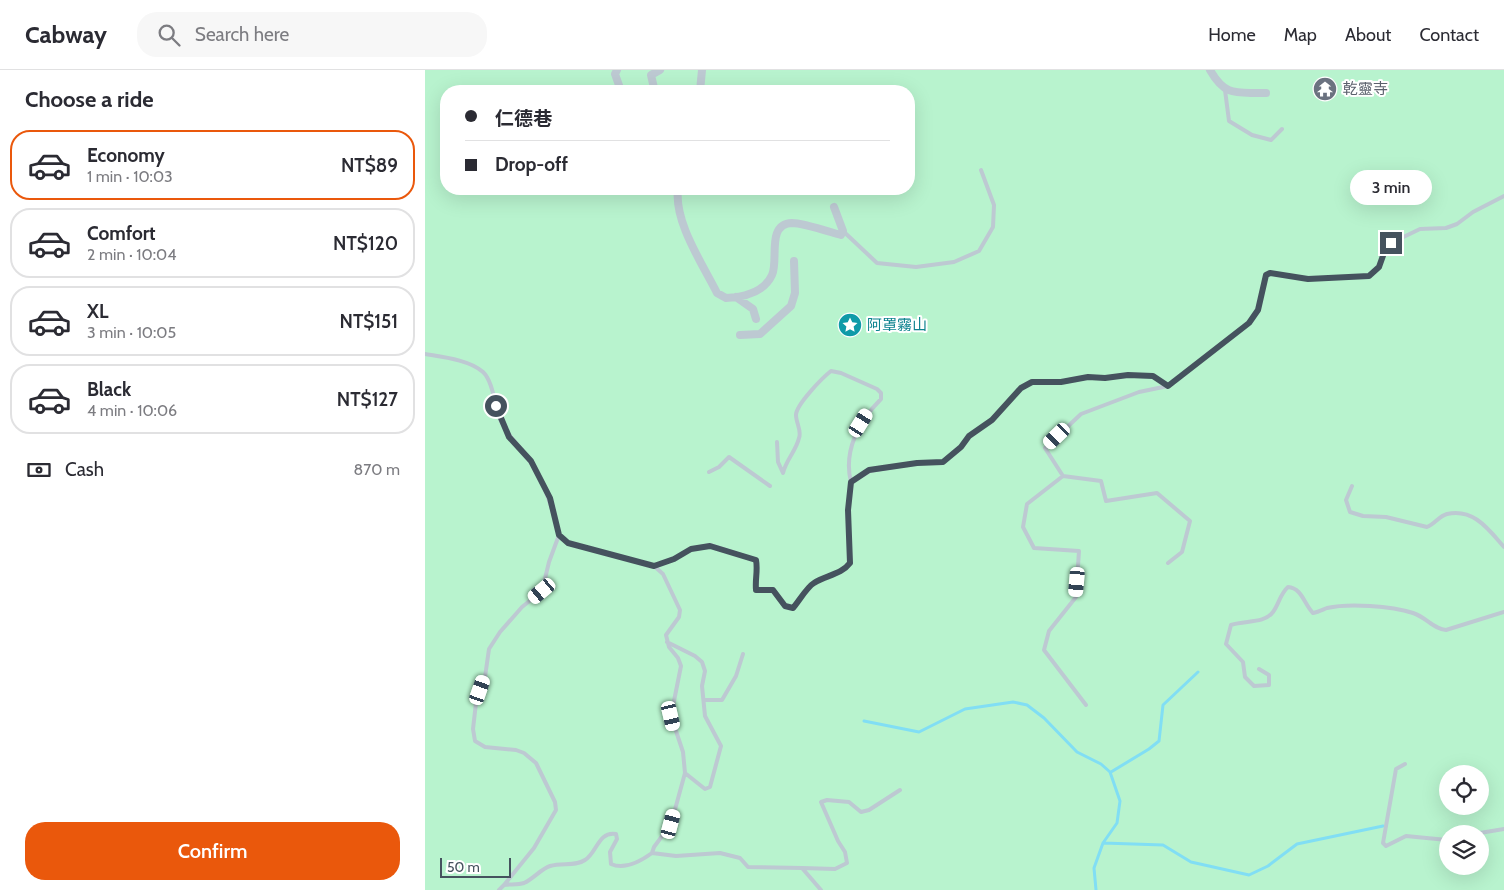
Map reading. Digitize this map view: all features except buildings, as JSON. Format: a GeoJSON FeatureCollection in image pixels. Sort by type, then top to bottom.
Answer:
{"type":"FeatureCollection","features":[{"type":"Feature","properties":{"kind":"street"},"geometry":{"type":"LineString","coordinates":[[617,70],[615,74],[619,85]]}},
{"type":"Feature","properties":{"kind":"street"},"geometry":{"type":"LineString","coordinates":[[653,85],[651,75],[661,70]]}},
{"type":"Feature","properties":{"kind":"street"},"geometry":{"type":"LineString","coordinates":[[701,85],[702,70]]}},
{"type":"Feature","properties":{"kind":"street"},"geometry":{"type":"LineString","coordinates":[[1211,70],[1216,81],[1225,90],[1266,93]]}},
{"type":"Feature","properties":{"kind":"street"},"geometry":{"type":"LineString","coordinates":[[677,195],[682,223],[717,293],[726,298],[757,292],[771,277],[774,268],[775,236],[782,227],[792,223],[841,235],[843,230],[834,207]]}},
{"type":"Feature","properties":{"kind":"street"},"geometry":{"type":"LineString","coordinates":[[740,335],[760,334],[791,306],[795,293],[794,261]]}},
{"type":"Feature","properties":{"kind":"street"},"geometry":{"type":"LineString","coordinates":[[736,297],[753,309],[756,319]]}},
{"type":"Feature","properties":{"kind":"lane"},"geometry":{"type":"LineString","coordinates":[[1225,90],[1229,121],[1252,135],[1271,140],[1282,129]]}},
{"type":"Feature","properties":{"kind":"lane"},"geometry":{"type":"LineString","coordinates":[[843,230],[877,263],[916,267],[954,262],[962,259],[979,251],[993,228],[994,205],[981,170]]}},
{"type":"Feature","properties":{"kind":"lane"},"geometry":{"type":"LineString","coordinates":[[1063,476],[1045,448],[1081,414],[1139,392],[1168,386],[1249,323],[1258,310],[1266,275],[1270,273],[1308,279],[1369,276],[1379,267],[1385,250],[1391,243],[1420,229],[1446,228],[1457,224],[1473,212],[1504,196]]}},
{"type":"Feature","properties":{"kind":"lane"},"geometry":{"type":"LineString","coordinates":[[425,354],[470,365],[484,373],[500,419],[509,437],[531,461],[550,498],[559,535],[549,562],[542,591],[522,607],[499,632],[489,649],[485,677],[476,703],[473,729],[475,741],[485,747],[516,750],[536,763],[555,802],[556,810],[534,848],[499,890]]}},
{"type":"Feature","properties":{"kind":"lane"},"geometry":{"type":"LineString","coordinates":[[654,566],[674,559],[691,549],[710,546],[729,550],[756,560],[756,590],[773,590],[785,606],[793,608],[812,584],[845,569],[850,563],[848,510],[851,482],[847,468],[848,454],[861,423],[868,411],[881,399],[881,393],[877,389],[841,373],[831,371],[821,379],[812,392],[798,406],[796,416],[800,433],[799,439],[783,473],[778,462],[777,442]]}},
{"type":"Feature","properties":{"kind":"lane"},"geometry":{"type":"LineString","coordinates":[[851,482],[869,470],[917,463],[943,462],[961,447],[969,436],[992,420],[1021,388],[1032,382],[1061,382],[1088,377],[1105,378],[1128,375],[1153,376],[1168,386]]}},
{"type":"Feature","properties":{"kind":"lane"},"geometry":{"type":"LineString","coordinates":[[709,472],[719,467],[729,457],[770,486]]}},
{"type":"Feature","properties":{"kind":"lane"},"geometry":{"type":"LineString","coordinates":[[1086,705],[1044,650],[1049,631],[1076,597],[1079,551],[1034,548],[1023,527],[1027,504],[1063,476],[1101,481],[1106,501],[1157,493],[1190,521],[1182,552],[1168,563]]}},
{"type":"Feature","properties":{"kind":"lane"},"geometry":{"type":"LineString","coordinates":[[1353,486],[1346,500],[1350,512],[1363,516],[1386,517],[1427,526],[1433,525],[1445,514],[1463,513],[1482,521],[1504,547]]}},
{"type":"Feature","properties":{"kind":"lane"},"geometry":{"type":"LineString","coordinates":[[504,885],[523,884],[551,866],[584,862],[602,838],[611,833],[616,834],[617,839],[610,852],[611,864],[615,866],[639,862],[652,853],[654,847],[671,824],[685,773],[683,752],[671,716],[681,666],[667,642],[667,635],[679,616],[680,610],[663,574],[654,566],[568,543],[559,535]]}},
{"type":"Feature","properties":{"kind":"lane"},"geometry":{"type":"LineString","coordinates":[[1259,669],[1269,675],[1269,685],[1254,686],[1245,677],[1243,662],[1225,644],[1228,630],[1231,625],[1245,620],[1260,621],[1266,618],[1273,611],[1283,592],[1288,587],[1294,588],[1299,592],[1313,613],[1328,608],[1365,606],[1414,613],[1438,629],[1446,630],[1504,612]]}},
{"type":"Feature","properties":{"kind":"lane"},"geometry":{"type":"LineString","coordinates":[[667,642],[695,656],[702,662],[705,671],[702,686],[705,716],[721,746],[711,787],[705,789],[685,773]]}},
{"type":"Feature","properties":{"kind":"lane"},"geometry":{"type":"LineString","coordinates":[[703,700],[722,700],[736,676],[743,654]]}},
{"type":"Feature","properties":{"kind":"lane"},"geometry":{"type":"LineString","coordinates":[[1405,764],[1395,769],[1383,842],[1386,846],[1406,836],[1439,839]]}},
{"type":"Feature","properties":{"kind":"lane"},"geometry":{"type":"LineString","coordinates":[[652,853],[676,856],[720,853],[741,858],[748,867],[835,870],[847,863],[845,852],[838,841],[821,802],[827,800],[849,802],[861,812],[869,810],[900,790]]}},
{"type":"Feature","properties":{"kind":"lane"},"geometry":{"type":"LineString","coordinates":[[1489,831],[1504,828]]}},
{"type":"Feature","properties":{"kind":"lane"},"geometry":{"type":"LineString","coordinates":[[802,868],[821,890]]}},
{"type":"Feature","properties":{"kind":"green space"},"geometry":{"type":"Polygon","coordinates":[[[425,70],[1504,70],[1504,890],[425,890],[425,70]]]}},
{"type":"Feature","properties":{"kind":"waterway"},"geometry":{"type":"LineString","coordinates":[[1111,772],[1159,741],[1163,705],[1198,672]]}},
{"type":"Feature","properties":{"kind":"waterway"},"geometry":{"type":"LineString","coordinates":[[864,721],[919,732],[965,709],[1013,702],[1027,705],[1044,718],[1077,752],[1101,764],[1110,772],[1120,801],[1117,823],[1103,843],[1094,868],[1096,890]]}},
{"type":"Feature","properties":{"kind":"waterway"},"geometry":{"type":"LineString","coordinates":[[1103,843],[1163,845],[1191,862],[1249,875],[1268,866],[1297,844],[1383,826]]}},
{"type":"Feature","properties":{"kind":"place","name":"乾靈寺"},"geometry":{"type":"Point","coordinates":[1325,89]}},
{"type":"Feature","properties":{"kind":"place","name":"阿罩霧山"},"geometry":{"type":"Point","coordinates":[850,325]}},
{"type":"Feature","properties":{"kind":"route"},"geometry":{"type":"LineString","coordinates":[[496,406],[509,437],[531,461],[550,498],[559,535],[568,543],[654,566],[674,559],[691,549],[710,546],[729,550],[756,560],[756,590],[773,590],[785,606],[793,608],[812,584],[845,569],[850,563],[848,510],[851,482],[869,470],[917,463],[943,462],[961,447],[969,436],[992,420],[1021,388],[1032,382],[1061,382],[1088,377],[1105,378],[1128,375],[1153,376],[1168,386],[1249,323],[1258,310],[1263,280],[1266,275],[1270,273],[1308,279],[1369,276],[1379,267],[1385,250],[1391,243]]}}]}
